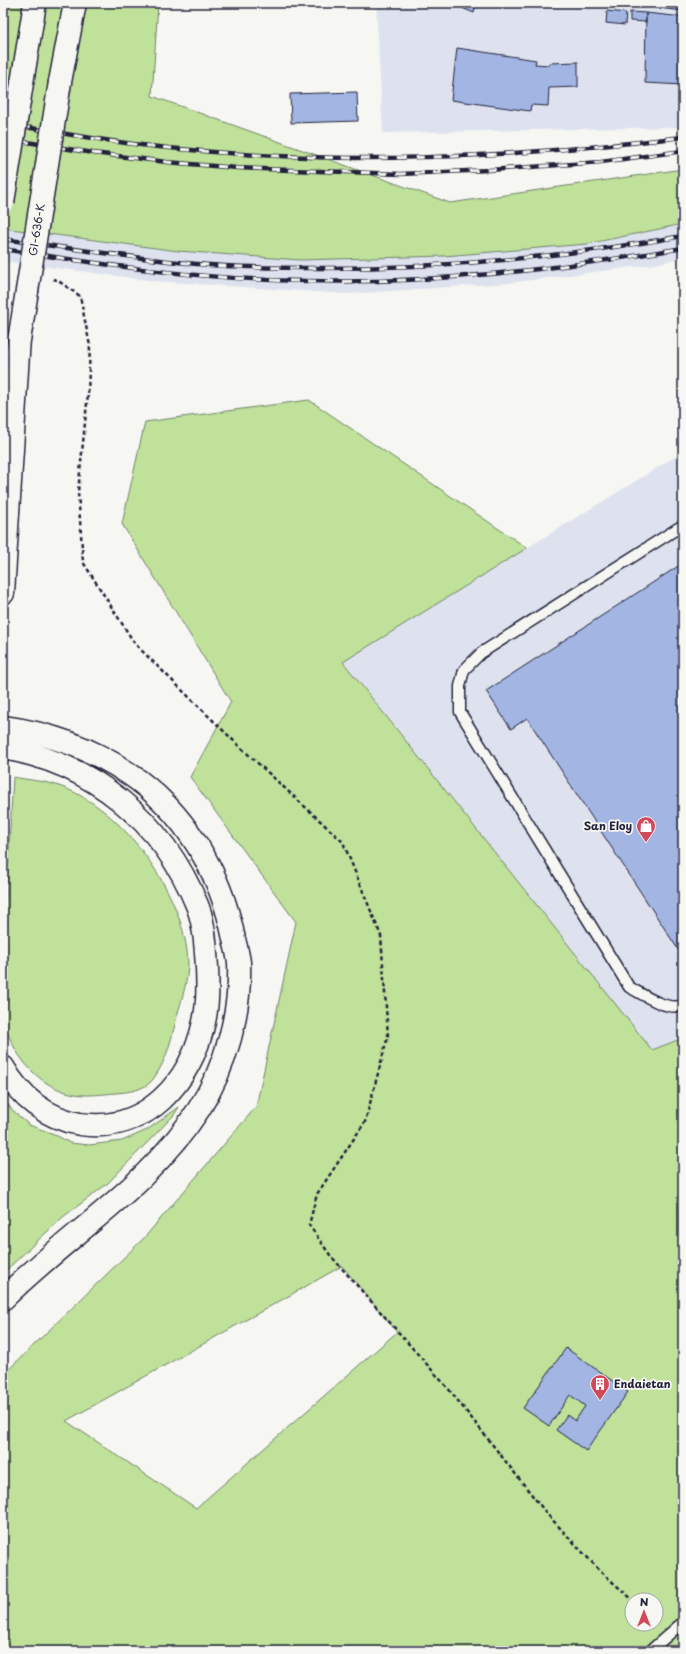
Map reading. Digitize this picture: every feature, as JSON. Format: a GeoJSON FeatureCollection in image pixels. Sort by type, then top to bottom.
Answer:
{"type":"FeatureCollection","features":[{"type":"Feature","properties":{"kind":"highway"},"geometry":{"type":"LineString","coordinates":[[3,202],[35,3]]}},
{"type":"Feature","properties":{"kind":"highway","name":"GI-636-K"},"geometry":{"type":"LineString","coordinates":[[3,457],[19,338],[60,82],[75,3]]}},
{"type":"Feature","properties":{"kind":"highway"},"geometry":{"type":"LineString","coordinates":[[3,593],[19,338]]}},
{"type":"Feature","properties":{"kind":"highway"},"geometry":{"type":"LineString","coordinates":[[3,1299],[28,1275],[142,1178],[176,1141],[199,1108],[222,1064],[236,1011],[239,962],[230,916],[214,874],[195,840],[171,811],[153,793],[129,774],[108,761],[79,746],[13,728]]}},
{"type":"Feature","properties":{"kind":"highway"},"geometry":{"type":"LineString","coordinates":[[3,1068],[12,1084],[36,1106],[64,1121],[89,1125],[119,1123],[143,1113],[160,1102],[181,1080],[195,1054],[204,1022],[208,994],[205,940],[198,906],[185,879],[166,847],[131,808],[78,772],[48,760],[12,750]]}},
{"type":"Feature","properties":{"kind":"lane"},"geometry":{"type":"LineString","coordinates":[[683,525],[481,652],[464,670],[460,686],[460,712],[629,987],[659,1003],[678,1007],[683,1005]]}},
{"type":"Feature","properties":{"kind":"lane"},"geometry":{"type":"LineString","coordinates":[[650,1651],[683,1622]]}},
{"type":"Feature","properties":{"kind":"path"},"geometry":{"type":"LineString","coordinates":[[50,279],[57,280],[80,296],[90,346],[88,393],[78,492],[83,562],[136,644],[237,744],[343,842],[381,936],[388,1036],[365,1122],[317,1194],[309,1224],[330,1255],[447,1387],[547,1514],[601,1572],[624,1592]]}},
{"type":"Feature","properties":{"kind":"shaded area"},"geometry":{"type":"Polygon","coordinates":[[[376,3],[683,3],[683,127],[383,133],[376,3]]]}},
{"type":"Feature","properties":{"kind":"shaded area"},"geometry":{"type":"Polygon","coordinates":[[[683,224],[683,257],[656,264],[509,283],[346,294],[155,281],[3,261],[3,228],[178,251],[587,244],[683,224]]]}},
{"type":"Feature","properties":{"kind":"shaded area"},"geometry":{"type":"Polygon","coordinates":[[[683,452],[683,1038],[652,1050],[343,661],[683,452]]]}},
{"type":"Feature","properties":{"kind":"green space"},"geometry":{"type":"Polygon","coordinates":[[[3,3],[158,3],[152,96],[450,203],[683,169],[683,224],[587,244],[444,256],[300,260],[178,251],[3,228],[3,3]]]}},
{"type":"Feature","properties":{"kind":"green space"},"geometry":{"type":"Polygon","coordinates":[[[309,400],[527,548],[343,662],[652,1050],[683,1038],[683,1651],[3,1651],[3,1375],[144,1238],[256,1107],[296,922],[190,777],[231,702],[122,524],[145,422],[309,400]],[[342,1266],[66,1421],[196,1508],[397,1332],[342,1266]]]}},
{"type":"Feature","properties":{"kind":"green space"},"geometry":{"type":"Polygon","coordinates":[[[13,777],[54,784],[83,797],[106,813],[147,857],[163,883],[176,910],[185,937],[188,963],[186,983],[166,1056],[159,1071],[151,1082],[142,1088],[126,1092],[87,1095],[70,1093],[59,1089],[48,1084],[30,1069],[15,1049],[10,1039],[4,1019],[2,982],[13,777]]]}},
{"type":"Feature","properties":{"kind":"green space"},"geometry":{"type":"Polygon","coordinates":[[[3,1097],[12,1110],[29,1125],[54,1134],[70,1143],[89,1145],[122,1141],[147,1130],[179,1107],[174,1115],[107,1184],[63,1217],[3,1273],[3,1097]]]}},
{"type":"Feature","properties":{"kind":"building"},"geometry":{"type":"Polygon","coordinates":[[[450,3],[476,3],[474,13],[450,3]]]}},
{"type":"Feature","properties":{"kind":"building"},"geometry":{"type":"Polygon","coordinates":[[[618,3],[683,3],[683,11],[618,3]]]}},
{"type":"Feature","properties":{"kind":"building"},"geometry":{"type":"Polygon","coordinates":[[[607,11],[626,13],[625,25],[606,23],[607,11]]]}},
{"type":"Feature","properties":{"kind":"building"},"geometry":{"type":"Polygon","coordinates":[[[630,12],[646,13],[646,22],[630,21],[630,12]]]}},
{"type":"Feature","properties":{"kind":"building"},"geometry":{"type":"Polygon","coordinates":[[[646,13],[683,17],[683,85],[645,83],[646,13]]]}},
{"type":"Feature","properties":{"kind":"building"},"geometry":{"type":"Polygon","coordinates":[[[457,48],[536,60],[535,64],[549,65],[549,63],[578,62],[578,87],[549,88],[548,106],[531,105],[530,111],[451,100],[457,48]]]}},
{"type":"Feature","properties":{"kind":"building"},"geometry":{"type":"Polygon","coordinates":[[[357,92],[358,121],[291,123],[290,94],[357,92]]]}},
{"type":"Feature","properties":{"kind":"building","name":"San Eloy"},"geometry":{"type":"Polygon","coordinates":[[[683,563],[683,957],[527,718],[511,729],[486,691],[683,563]]]}},
{"type":"Feature","properties":{"kind":"building","name":"Endaietan"},"geometry":{"type":"Polygon","coordinates":[[[566,1348],[628,1392],[586,1451],[556,1430],[567,1415],[575,1421],[585,1406],[570,1395],[549,1426],[523,1408],[566,1348]]]}},
{"type":"Feature","properties":{"kind":"railway"},"geometry":{"type":"LineString","coordinates":[[3,123],[148,146],[234,154],[298,157],[362,158],[490,154],[554,150],[683,137]]}},
{"type":"Feature","properties":{"kind":"railway"},"geometry":{"type":"LineString","coordinates":[[3,138],[93,153],[167,162],[237,168],[401,174],[489,170],[601,162],[683,151]]}},
{"type":"Feature","properties":{"kind":"railway"},"geometry":{"type":"LineString","coordinates":[[3,239],[124,256],[197,264],[276,268],[324,268],[414,266],[504,260],[594,250],[683,236]]}},
{"type":"Feature","properties":{"kind":"railway"},"geometry":{"type":"LineString","coordinates":[[3,249],[79,261],[193,275],[269,280],[355,281],[402,280],[496,274],[636,256],[683,248]]}},
{"type":"Feature","properties":{"kind":"place","name":"San Eloy"},"geometry":{"type":"Point","coordinates":[646,843]}},
{"type":"Feature","properties":{"kind":"place","name":"Endaietan"},"geometry":{"type":"Point","coordinates":[600,1401]}}]}
